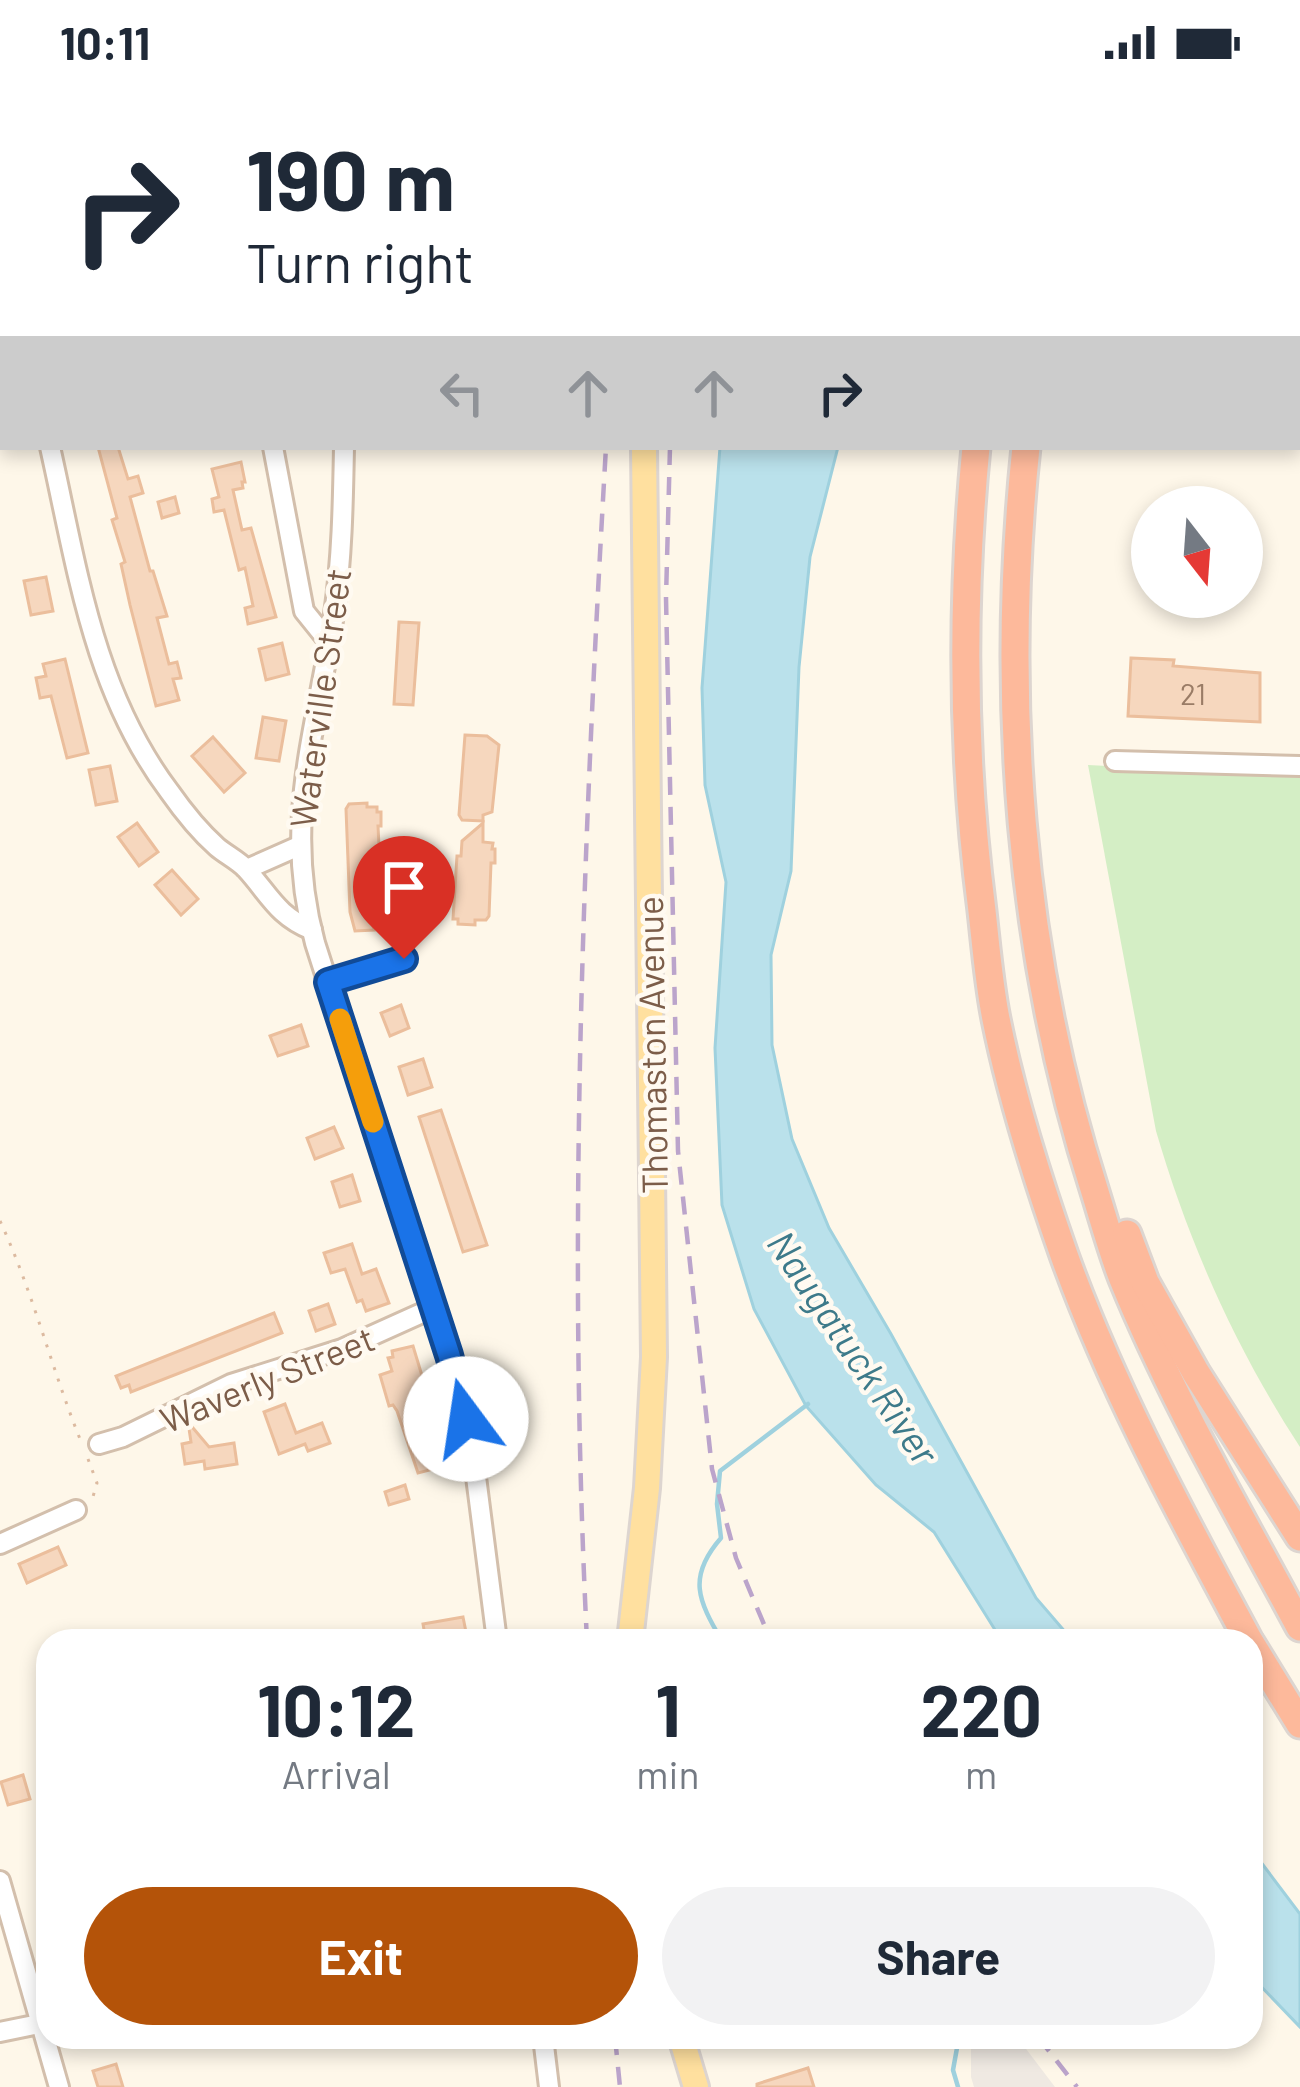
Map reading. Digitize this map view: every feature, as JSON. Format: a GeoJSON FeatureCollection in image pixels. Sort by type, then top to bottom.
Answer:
{"type":"FeatureCollection","features":[{"type":"Feature","properties":{"kind":"highway"},"geometry":{"type":"LineString","coordinates":[[976,450],[967,558],[966,724],[970,806],[995,1016],[1025,1139],[1065,1259],[1109,1366],[1243,1629]]}},
{"type":"Feature","properties":{"kind":"highway"},"geometry":{"type":"LineString","coordinates":[[1026,450],[1015,642],[1022,805],[1052,1039],[1123,1278],[1196,1431],[1300,1627]]}},
{"type":"Feature","properties":{"kind":"highway"},"geometry":{"type":"LineString","coordinates":[[1030,885],[1064,1036],[1097,1151],[1144,1282],[1300,1537]]}},
{"type":"Feature","properties":{"kind":"highway"},"geometry":{"type":"LineString","coordinates":[[1263,1663],[1300,1724]]}},
{"type":"Feature","properties":{"kind":"main road","name":"Thomaston Avenue"},"geometry":{"type":"LineString","coordinates":[[631,1629],[655,1357],[644,450]]}},
{"type":"Feature","properties":{"kind":"main road"},"geometry":{"type":"LineString","coordinates":[[685,2049],[696,2087]]}},
{"type":"Feature","properties":{"kind":"street"},"geometry":{"type":"LineString","coordinates":[[51,450],[90,627],[118,708],[140,749],[211,841],[247,869],[258,888],[291,920],[312,930]]}},
{"type":"Feature","properties":{"kind":"street"},"geometry":{"type":"LineString","coordinates":[[274,450],[304,611],[329,642]]}},
{"type":"Feature","properties":{"kind":"street","name":"Waterville Street"},"geometry":{"type":"LineString","coordinates":[[344,450],[337,588],[302,801],[301,882],[328,982],[455,1374],[471,1444],[494,1629]]}},
{"type":"Feature","properties":{"kind":"street"},"geometry":{"type":"LineString","coordinates":[[1115,761],[1300,766]]}},
{"type":"Feature","properties":{"kind":"street"},"geometry":{"type":"LineString","coordinates":[[247,869],[299,846]]}},
{"type":"Feature","properties":{"kind":"street"},"geometry":{"type":"LineString","coordinates":[[328,982],[404,959]]}},
{"type":"Feature","properties":{"kind":"street","name":"Waverly Street"},"geometry":{"type":"LineString","coordinates":[[98,1444],[135,1432],[231,1384],[342,1349],[433,1308]]}},
{"type":"Feature","properties":{"kind":"street"},"geometry":{"type":"LineString","coordinates":[[0,1544],[76,1510]]}},
{"type":"Feature","properties":{"kind":"street"},"geometry":{"type":"LineString","coordinates":[[0,1881],[36,2013]]}},
{"type":"Feature","properties":{"kind":"street"},"geometry":{"type":"LineString","coordinates":[[0,2032],[36,2025]]}},
{"type":"Feature","properties":{"kind":"street"},"geometry":{"type":"LineString","coordinates":[[47,2049],[58,2087]]}},
{"type":"Feature","properties":{"kind":"street"},"geometry":{"type":"LineString","coordinates":[[543,2049],[544,2083]]}},
{"type":"Feature","properties":{"kind":"path"},"geometry":{"type":"LineString","coordinates":[[0,1221],[96,1477],[95,1496],[76,1510]]}},
{"type":"Feature","properties":{"kind":"shaded area"},"geometry":{"type":"Polygon","coordinates":[[[971,2049],[1026,2049],[1055,2087],[974,2087],[971,2049]]]}},
{"type":"Feature","properties":{"kind":"green space"},"geometry":{"type":"Polygon","coordinates":[[[1088,765],[1300,776],[1300,1447],[1235,1334],[1169,1173],[1156,1131],[1088,765]]]}},
{"type":"Feature","properties":{"kind":"water","name":"Naugatuck River"},"geometry":{"type":"Polygon","coordinates":[[[720,450],[837,450],[810,557],[799,667],[791,871],[771,955],[772,1045],[792,1139],[829,1228],[1036,1598],[1063,1629],[995,1629],[934,1532],[876,1485],[806,1406],[754,1309],[722,1205],[715,1048],[726,882],[705,785],[702,688],[720,450]]]}},
{"type":"Feature","properties":{"kind":"water"},"geometry":{"type":"Polygon","coordinates":[[[1263,1865],[1300,1914],[1300,2027],[1263,1988],[1263,1865]]]}},
{"type":"Feature","properties":{"kind":"building"},"geometry":{"type":"Polygon","coordinates":[[[99,450],[119,450],[128,479],[138,476],[143,493],[130,497],[167,616],[157,618],[169,664],[177,662],[181,678],[173,679],[179,700],[156,706],[121,564],[125,562],[112,520],[117,518],[99,450]]]}},
{"type":"Feature","properties":{"kind":"building"},"geometry":{"type":"Polygon","coordinates":[[[241,462],[245,482],[243,488],[233,490],[242,530],[251,528],[276,617],[248,624],[245,608],[253,606],[245,568],[239,570],[224,510],[214,512],[212,499],[219,497],[212,469],[241,462]]]}},
{"type":"Feature","properties":{"kind":"building"},"geometry":{"type":"Polygon","coordinates":[[[175,497],[179,513],[162,518],[158,502],[175,497]]]}},
{"type":"Feature","properties":{"kind":"building"},"geometry":{"type":"Polygon","coordinates":[[[46,577],[53,611],[31,615],[24,581],[46,577]]]}},
{"type":"Feature","properties":{"kind":"building"},"geometry":{"type":"Polygon","coordinates":[[[399,622],[419,623],[413,705],[394,704],[399,622]]]}},
{"type":"Feature","properties":{"kind":"building"},"geometry":{"type":"Polygon","coordinates":[[[282,643],[289,674],[266,680],[259,649],[282,643]]]}},
{"type":"Feature","properties":{"kind":"building"},"geometry":{"type":"Polygon","coordinates":[[[1131,658],[1260,673],[1260,722],[1128,716],[1131,658]]]}},
{"type":"Feature","properties":{"kind":"building"},"geometry":{"type":"Polygon","coordinates":[[[65,659],[88,753],[67,758],[51,696],[40,698],[36,678],[46,676],[43,664],[65,659]]]}},
{"type":"Feature","properties":{"kind":"building"},"geometry":{"type":"Polygon","coordinates":[[[263,717],[286,721],[279,761],[256,758],[263,717]]]}},
{"type":"Feature","properties":{"kind":"building"},"geometry":{"type":"Polygon","coordinates":[[[465,735],[487,736],[499,745],[492,812],[483,815],[483,821],[462,820],[459,815],[465,735]]]}},
{"type":"Feature","properties":{"kind":"building"},"geometry":{"type":"Polygon","coordinates":[[[213,737],[245,773],[224,792],[192,756],[213,737]]]}},
{"type":"Feature","properties":{"kind":"building"},"geometry":{"type":"Polygon","coordinates":[[[110,766],[117,801],[96,805],[89,770],[110,766]]]}},
{"type":"Feature","properties":{"kind":"building"},"geometry":{"type":"Polygon","coordinates":[[[367,803],[381,812],[383,925],[355,931],[346,809],[349,804],[367,803]]]}},
{"type":"Feature","properties":{"kind":"building"},"geometry":{"type":"Polygon","coordinates":[[[137,823],[158,852],[139,866],[118,837],[137,823]]]}},
{"type":"Feature","properties":{"kind":"building"},"geometry":{"type":"Polygon","coordinates":[[[483,823],[483,842],[493,843],[495,849],[489,916],[475,920],[475,925],[458,924],[453,919],[457,856],[461,856],[462,841],[483,823]]]}},
{"type":"Feature","properties":{"kind":"building"},"geometry":{"type":"Polygon","coordinates":[[[172,870],[198,899],[181,915],[155,885],[172,870]]]}},
{"type":"Feature","properties":{"kind":"building"},"geometry":{"type":"Polygon","coordinates":[[[401,1005],[409,1028],[390,1036],[381,1013],[401,1005]]]}},
{"type":"Feature","properties":{"kind":"building"},"geometry":{"type":"Polygon","coordinates":[[[301,1025],[308,1046],[278,1056],[270,1036],[301,1025]]]}},
{"type":"Feature","properties":{"kind":"building"},"geometry":{"type":"Polygon","coordinates":[[[423,1059],[432,1087],[408,1095],[399,1067],[423,1059]]]}},
{"type":"Feature","properties":{"kind":"building"},"geometry":{"type":"Polygon","coordinates":[[[441,1110],[487,1245],[463,1252],[419,1117],[441,1110]]]}},
{"type":"Feature","properties":{"kind":"building"},"geometry":{"type":"Polygon","coordinates":[[[334,1127],[343,1148],[315,1159],[307,1138],[334,1127]]]}},
{"type":"Feature","properties":{"kind":"building"},"geometry":{"type":"Polygon","coordinates":[[[352,1175],[360,1201],[340,1207],[332,1182],[352,1175]]]}},
{"type":"Feature","properties":{"kind":"building"},"geometry":{"type":"Polygon","coordinates":[[[352,1244],[362,1274],[376,1269],[389,1303],[366,1311],[362,1300],[357,1302],[345,1269],[331,1273],[324,1253],[352,1244]]]}},
{"type":"Feature","properties":{"kind":"building"},"geometry":{"type":"Polygon","coordinates":[[[328,1304],[335,1324],[316,1331],[309,1311],[328,1304]]]}},
{"type":"Feature","properties":{"kind":"building"},"geometry":{"type":"Polygon","coordinates":[[[274,1313],[282,1333],[131,1392],[129,1385],[121,1388],[116,1376],[274,1313]]]}},
{"type":"Feature","properties":{"kind":"building"},"geometry":{"type":"Polygon","coordinates":[[[413,1346],[449,1465],[418,1473],[380,1375],[392,1371],[388,1358],[393,1357],[392,1351],[413,1346]]]}},
{"type":"Feature","properties":{"kind":"building"},"geometry":{"type":"Polygon","coordinates":[[[285,1404],[296,1433],[322,1423],[330,1443],[308,1451],[305,1444],[279,1454],[264,1412],[285,1404]]]}},
{"type":"Feature","properties":{"kind":"building"},"geometry":{"type":"Polygon","coordinates":[[[188,1422],[209,1447],[234,1443],[237,1464],[205,1469],[204,1461],[185,1464],[182,1444],[191,1442],[188,1422]]]}},
{"type":"Feature","properties":{"kind":"building"},"geometry":{"type":"Polygon","coordinates":[[[405,1485],[409,1499],[389,1505],[385,1492],[405,1485]]]}},
{"type":"Feature","properties":{"kind":"building"},"geometry":{"type":"Polygon","coordinates":[[[58,1547],[66,1565],[27,1583],[19,1564],[58,1547]]]}},
{"type":"Feature","properties":{"kind":"building"},"geometry":{"type":"Polygon","coordinates":[[[463,1617],[465,1629],[424,1629],[423,1624],[463,1617]]]}},
{"type":"Feature","properties":{"kind":"building"},"geometry":{"type":"Polygon","coordinates":[[[23,1775],[30,1799],[8,1805],[1,1782],[23,1775]]]}},
{"type":"Feature","properties":{"kind":"building"},"geometry":{"type":"Polygon","coordinates":[[[116,2064],[123,2087],[98,2087],[93,2071],[116,2064]]]}},
{"type":"Feature","properties":{"kind":"building"},"geometry":{"type":"Polygon","coordinates":[[[808,2068],[814,2087],[757,2087],[757,2084],[808,2068]]]}},
{"type":"Feature","properties":{"kind":"waterway"},"geometry":{"type":"LineString","coordinates":[[716,1629],[702,1601],[700,1577],[721,1538],[720,1471],[808,1404]]}},
{"type":"Feature","properties":{"kind":"waterway"},"geometry":{"type":"LineString","coordinates":[[957,2049],[953,2070],[958,2087]]}},
{"type":"Feature","properties":{"kind":"railway"},"geometry":{"type":"LineString","coordinates":[[587,1629],[578,1342],[580,1044],[606,450]]}},
{"type":"Feature","properties":{"kind":"railway"},"geometry":{"type":"LineString","coordinates":[[670,450],[666,598],[678,1151],[712,1469],[736,1558],[766,1629]]}},
{"type":"Feature","properties":{"kind":"railway"},"geometry":{"type":"LineString","coordinates":[[616,2049],[620,2087]]}},
{"type":"Feature","properties":{"kind":"railway"},"geometry":{"type":"LineString","coordinates":[[1047,2049],[1077,2087]]}},
{"type":"Feature","properties":{"kind":"slow traffic"},"geometry":{"type":"LineString","coordinates":[[340,1019],[373,1122]]}},
{"type":"Feature","properties":{"kind":"route"},"geometry":{"type":"LineString","coordinates":[[404,959],[328,982],[466,1419]]}}]}
